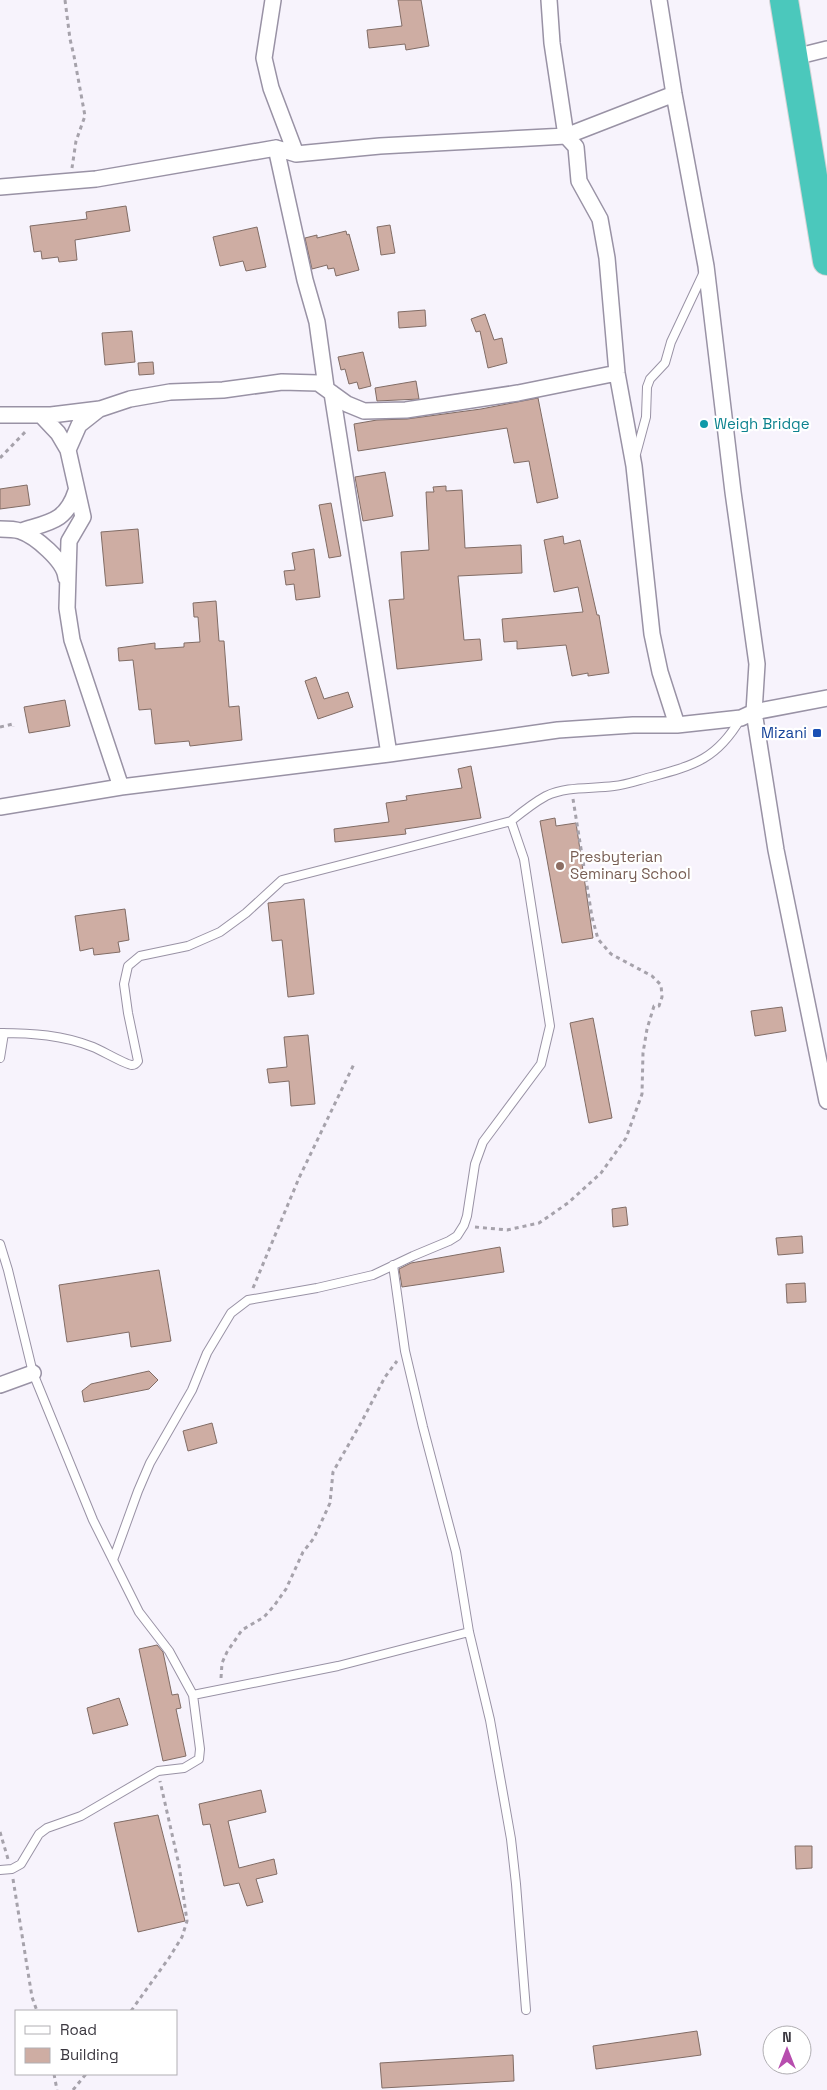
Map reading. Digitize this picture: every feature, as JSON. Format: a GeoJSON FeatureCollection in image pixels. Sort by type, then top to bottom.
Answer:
{"type":"FeatureCollection","features":[{"type":"Feature","properties":{"kind":"highway"},"geometry":{"type":"LineString","coordinates":[[784,0],[795,57],[827,261]]}},
{"type":"Feature","properties":{"kind":"street"},"geometry":{"type":"LineString","coordinates":[[273,0],[264,58],[266,70],[296,154]]}},
{"type":"Feature","properties":{"kind":"street"},"geometry":{"type":"LineString","coordinates":[[548,0],[552,43],[566,136],[576,147],[579,181],[600,219],[607,258],[617,373],[634,466],[652,634],[660,672],[677,725]]}},
{"type":"Feature","properties":{"kind":"street"},"geometry":{"type":"LineString","coordinates":[[659,0],[674,94],[706,266],[733,492],[757,664],[748,715],[827,1101]]}},
{"type":"Feature","properties":{"kind":"street"},"geometry":{"type":"LineString","coordinates":[[795,57],[827,49]]}},
{"type":"Feature","properties":{"kind":"street"},"geometry":{"type":"LineString","coordinates":[[0,187],[70,181],[160,169],[205,159],[276,148],[296,154],[380,146],[566,136],[674,94]]}},
{"type":"Feature","properties":{"kind":"street"},"geometry":{"type":"LineString","coordinates":[[276,148],[305,280],[317,322],[390,754]]}},
{"type":"Feature","properties":{"kind":"street"},"geometry":{"type":"LineString","coordinates":[[0,415],[41,416],[100,409],[130,399],[170,392],[223,390],[282,382],[310,382],[329,390],[347,404],[364,411],[406,410],[476,400],[617,373]]}},
{"type":"Feature","properties":{"kind":"street"},"geometry":{"type":"LineString","coordinates":[[68,450],[79,425],[100,409]]}},
{"type":"Feature","properties":{"kind":"street"},"geometry":{"type":"LineString","coordinates":[[41,416],[58,433],[68,450],[82,517],[69,541],[67,608]]}},
{"type":"Feature","properties":{"kind":"street"},"geometry":{"type":"LineString","coordinates":[[0,529],[21,531],[48,523],[65,514],[72,504],[76,491]]}},
{"type":"Feature","properties":{"kind":"street"},"geometry":{"type":"LineString","coordinates":[[21,531],[53,555],[65,571],[67,608],[72,640],[121,787]]}},
{"type":"Feature","properties":{"kind":"street"},"geometry":{"type":"LineString","coordinates":[[0,807],[121,787],[390,754],[558,730],[633,725],[677,725],[748,715],[827,698]]}},
{"type":"Feature","properties":{"kind":"street"},"geometry":{"type":"LineString","coordinates":[[0,1385],[33,1373]]}},
{"type":"Feature","properties":{"kind":"lane"},"geometry":{"type":"LineString","coordinates":[[634,466],[639,439],[646,417],[647,387],[650,379],[665,363],[671,342],[706,266]]}},
{"type":"Feature","properties":{"kind":"lane"},"geometry":{"type":"LineString","coordinates":[[0,1058],[2,1033],[39,1034],[75,1040],[107,1052],[130,1065],[135,1064],[138,1061],[124,984],[128,966],[140,956],[188,946],[220,932],[246,913],[282,880],[511,820],[547,796],[571,789],[615,786],[675,772],[696,764],[716,750],[748,715]]}},
{"type":"Feature","properties":{"kind":"lane"},"geometry":{"type":"LineString","coordinates":[[113,1560],[150,1463],[192,1390],[207,1352],[231,1313],[248,1300],[317,1288],[373,1275],[449,1241],[457,1236],[464,1225],[475,1164],[483,1142],[541,1064],[550,1026],[524,859],[511,820]]}},
{"type":"Feature","properties":{"kind":"lane"},"geometry":{"type":"LineString","coordinates":[[0,1244],[33,1373],[93,1520],[139,1612],[168,1651],[193,1695],[200,1748],[199,1759],[184,1768],[158,1771],[81,1816],[47,1828],[39,1834],[21,1864],[12,1869],[0,1870]]}},
{"type":"Feature","properties":{"kind":"lane"},"geometry":{"type":"LineString","coordinates":[[393,1265],[405,1352],[456,1552],[469,1632],[490,1720],[511,1839],[526,2010]]}},
{"type":"Feature","properties":{"kind":"lane"},"geometry":{"type":"LineString","coordinates":[[193,1695],[220,1688],[338,1666],[469,1632]]}},
{"type":"Feature","properties":{"kind":"path"},"geometry":{"type":"LineString","coordinates":[[65,0],[70,39],[85,116],[76,141],[70,181]]}},
{"type":"Feature","properties":{"kind":"path"},"geometry":{"type":"LineString","coordinates":[[0,458],[41,416]]}},
{"type":"Feature","properties":{"kind":"path"},"geometry":{"type":"LineString","coordinates":[[0,727],[13,724],[13,727]]}},
{"type":"Feature","properties":{"kind":"path"},"geometry":{"type":"LineString","coordinates":[[464,1225],[507,1230],[539,1223],[568,1203],[601,1173],[626,1138],[642,1094],[643,1053],[646,1029],[654,1006],[659,1006],[662,997],[661,985],[652,976],[611,954],[598,939],[592,917],[584,858],[571,789]]}},
{"type":"Feature","properties":{"kind":"path"},"geometry":{"type":"LineString","coordinates":[[248,1300],[298,1178],[354,1064]]}},
{"type":"Feature","properties":{"kind":"path"},"geometry":{"type":"LineString","coordinates":[[220,1688],[222,1663],[227,1652],[242,1630],[264,1617],[286,1589],[303,1552],[323,1522],[330,1503],[333,1472],[384,1377],[405,1352]]}},
{"type":"Feature","properties":{"kind":"path"},"geometry":{"type":"LineString","coordinates":[[132,2010],[169,1958],[182,1937],[187,1921],[180,1865],[158,1771]]}},
{"type":"Feature","properties":{"kind":"path"},"geometry":{"type":"LineString","coordinates":[[0,1832],[12,1869],[32,1997],[37,2010]]}},
{"type":"Feature","properties":{"kind":"path"},"geometry":{"type":"LineString","coordinates":[[54,2075],[57,2090]]}},
{"type":"Feature","properties":{"kind":"path"},"geometry":{"type":"LineString","coordinates":[[73,2090],[85,2075]]}},
{"type":"Feature","properties":{"kind":"building"},"geometry":{"type":"Polygon","coordinates":[[[398,0],[421,0],[429,46],[406,50],[405,44],[369,48],[367,30],[402,26],[398,0]]]}},
{"type":"Feature","properties":{"kind":"building"},"geometry":{"type":"Polygon","coordinates":[[[126,206],[130,231],[75,240],[77,260],[59,262],[58,257],[42,259],[41,251],[34,252],[30,226],[87,219],[86,212],[126,206]]]}},
{"type":"Feature","properties":{"kind":"building"},"geometry":{"type":"Polygon","coordinates":[[[390,225],[395,253],[381,255],[377,227],[390,225]]]}},
{"type":"Feature","properties":{"kind":"building"},"geometry":{"type":"Polygon","coordinates":[[[257,227],[266,267],[246,271],[243,261],[220,266],[213,237],[257,227]]]}},
{"type":"Feature","properties":{"kind":"building"},"geometry":{"type":"Polygon","coordinates":[[[346,231],[347,235],[349,234],[359,270],[336,276],[334,268],[328,269],[327,265],[312,269],[305,238],[317,235],[317,238],[346,231]]]}},
{"type":"Feature","properties":{"kind":"building"},"geometry":{"type":"Polygon","coordinates":[[[425,310],[426,326],[399,328],[398,312],[425,310]]]}},
{"type":"Feature","properties":{"kind":"building"},"geometry":{"type":"Polygon","coordinates":[[[485,314],[494,340],[502,338],[507,363],[488,368],[480,331],[476,332],[471,319],[485,314]]]}},
{"type":"Feature","properties":{"kind":"building"},"geometry":{"type":"Polygon","coordinates":[[[132,331],[135,362],[105,365],[102,333],[132,331]]]}},
{"type":"Feature","properties":{"kind":"building"},"geometry":{"type":"Polygon","coordinates":[[[363,352],[371,386],[359,389],[357,382],[349,384],[345,369],[341,370],[338,357],[363,352]]]}},
{"type":"Feature","properties":{"kind":"building"},"geometry":{"type":"Polygon","coordinates":[[[153,362],[154,374],[139,375],[138,363],[153,362]]]}},
{"type":"Feature","properties":{"kind":"building"},"geometry":{"type":"Polygon","coordinates":[[[416,381],[419,399],[377,401],[375,388],[416,381]]]}},
{"type":"Feature","properties":{"kind":"building"},"geometry":{"type":"Polygon","coordinates":[[[538,398],[558,498],[537,503],[529,461],[514,463],[507,428],[358,451],[354,424],[481,409],[538,398]]]}},
{"type":"Feature","properties":{"kind":"building"},"geometry":{"type":"Polygon","coordinates":[[[385,472],[393,516],[363,521],[355,477],[385,472]]]}},
{"type":"Feature","properties":{"kind":"building"},"geometry":{"type":"Polygon","coordinates":[[[27,485],[30,505],[0,509],[0,489],[27,485]]]}},
{"type":"Feature","properties":{"kind":"building"},"geometry":{"type":"Polygon","coordinates":[[[446,486],[446,491],[462,490],[465,548],[521,545],[522,573],[458,576],[464,640],[480,639],[482,660],[397,669],[389,600],[404,599],[401,552],[429,550],[426,492],[434,492],[433,487],[446,486]]]}},
{"type":"Feature","properties":{"kind":"building"},"geometry":{"type":"Polygon","coordinates":[[[331,503],[341,556],[329,558],[319,505],[331,503]]]}},
{"type":"Feature","properties":{"kind":"building"},"geometry":{"type":"Polygon","coordinates":[[[138,529],[143,583],[106,586],[101,532],[138,529]]]}},
{"type":"Feature","properties":{"kind":"building"},"geometry":{"type":"Polygon","coordinates":[[[563,536],[564,544],[580,540],[597,615],[599,615],[609,673],[588,676],[588,673],[572,676],[566,645],[517,649],[517,641],[504,642],[502,619],[583,612],[578,587],[554,592],[544,540],[563,536]]]}},
{"type":"Feature","properties":{"kind":"building"},"geometry":{"type":"Polygon","coordinates":[[[314,549],[320,597],[296,600],[294,584],[286,585],[284,571],[295,570],[292,553],[314,549]]]}},
{"type":"Feature","properties":{"kind":"building"},"geometry":{"type":"Polygon","coordinates":[[[216,601],[219,641],[224,641],[229,707],[239,706],[242,740],[190,746],[189,741],[155,744],[151,709],[139,710],[133,660],[119,661],[118,648],[155,643],[155,649],[184,647],[184,643],[200,642],[198,617],[194,617],[193,603],[216,601]]]}},
{"type":"Feature","properties":{"kind":"building"},"geometry":{"type":"Polygon","coordinates":[[[316,677],[324,699],[348,692],[353,707],[318,719],[305,681],[316,677]]]}},
{"type":"Feature","properties":{"kind":"building"},"geometry":{"type":"Polygon","coordinates":[[[65,700],[70,726],[29,733],[24,707],[65,700]]]}},
{"type":"Feature","properties":{"kind":"building"},"geometry":{"type":"Polygon","coordinates":[[[471,766],[481,818],[405,829],[406,834],[335,842],[334,829],[389,822],[386,803],[407,800],[406,796],[462,788],[458,769],[471,766]]]}},
{"type":"Feature","properties":{"kind":"building"},"geometry":{"type":"Polygon","coordinates":[[[555,818],[556,826],[576,823],[593,938],[562,943],[540,821],[555,818]]]}},
{"type":"Feature","properties":{"kind":"building"},"geometry":{"type":"Polygon","coordinates":[[[304,899],[314,994],[288,997],[282,940],[272,941],[268,903],[304,899]]]}},
{"type":"Feature","properties":{"kind":"building"},"geometry":{"type":"Polygon","coordinates":[[[125,909],[129,940],[118,942],[120,952],[94,955],[93,948],[80,951],[75,916],[125,909]]]}},
{"type":"Feature","properties":{"kind":"building"},"geometry":{"type":"Polygon","coordinates":[[[782,1007],[786,1031],[755,1036],[751,1011],[782,1007]]]}},
{"type":"Feature","properties":{"kind":"building"},"geometry":{"type":"Polygon","coordinates":[[[593,1018],[612,1118],[589,1123],[570,1023],[593,1018]]]}},
{"type":"Feature","properties":{"kind":"building"},"geometry":{"type":"Polygon","coordinates":[[[308,1035],[315,1104],[291,1106],[289,1081],[269,1083],[267,1069],[287,1067],[284,1037],[308,1035]]]}},
{"type":"Feature","properties":{"kind":"building"},"geometry":{"type":"Polygon","coordinates":[[[626,1207],[628,1225],[613,1227],[612,1209],[626,1207]]]}},
{"type":"Feature","properties":{"kind":"building"},"geometry":{"type":"Polygon","coordinates":[[[802,1236],[803,1253],[778,1255],[776,1238],[802,1236]]]}},
{"type":"Feature","properties":{"kind":"building"},"geometry":{"type":"Polygon","coordinates":[[[500,1247],[504,1272],[402,1287],[399,1269],[411,1263],[500,1247]]]}},
{"type":"Feature","properties":{"kind":"building"},"geometry":{"type":"Polygon","coordinates":[[[159,1270],[171,1341],[131,1347],[129,1332],[67,1342],[59,1285],[159,1270]]]}},
{"type":"Feature","properties":{"kind":"building"},"geometry":{"type":"Polygon","coordinates":[[[805,1283],[806,1302],[787,1303],[786,1284],[805,1283]]]}},
{"type":"Feature","properties":{"kind":"building"},"geometry":{"type":"Polygon","coordinates":[[[149,1371],[158,1380],[149,1389],[84,1402],[82,1391],[91,1384],[149,1371]]]}},
{"type":"Feature","properties":{"kind":"building"},"geometry":{"type":"Polygon","coordinates":[[[212,1423],[217,1443],[188,1451],[183,1431],[212,1423]]]}},
{"type":"Feature","properties":{"kind":"building"},"geometry":{"type":"Polygon","coordinates":[[[157,1645],[163,1652],[172,1695],[178,1694],[181,1708],[176,1709],[186,1756],[163,1761],[139,1649],[157,1645]]]}},
{"type":"Feature","properties":{"kind":"building"},"geometry":{"type":"Polygon","coordinates":[[[119,1698],[128,1725],[93,1734],[87,1708],[119,1698]]]}},
{"type":"Feature","properties":{"kind":"building"},"geometry":{"type":"Polygon","coordinates":[[[261,1790],[266,1812],[228,1821],[239,1868],[274,1859],[277,1874],[256,1879],[263,1902],[247,1906],[239,1883],[224,1886],[210,1824],[203,1825],[199,1804],[261,1790]]]}},
{"type":"Feature","properties":{"kind":"building"},"geometry":{"type":"Polygon","coordinates":[[[158,1815],[185,1921],[138,1932],[114,1823],[158,1815]]]}},
{"type":"Feature","properties":{"kind":"building"},"geometry":{"type":"Polygon","coordinates":[[[795,1846],[812,1846],[812,1868],[796,1869],[795,1846]]]}},
{"type":"Feature","properties":{"kind":"building"},"geometry":{"type":"Polygon","coordinates":[[[697,2031],[701,2055],[596,2069],[593,2046],[697,2031]]]}},
{"type":"Feature","properties":{"kind":"building"},"geometry":{"type":"Polygon","coordinates":[[[513,2055],[514,2081],[382,2088],[380,2063],[513,2055]]]}},
{"type":"Feature","properties":{"kind":"place","name":"Weigh Bridge"},"geometry":{"type":"Point","coordinates":[704,424]}},
{"type":"Feature","properties":{"kind":"place","name":"Mizani"},"geometry":{"type":"Point","coordinates":[817,733]}},
{"type":"Feature","properties":{"kind":"place","name":"Presbyterian Seminary School"},"geometry":{"type":"Point","coordinates":[560,866]}}]}
